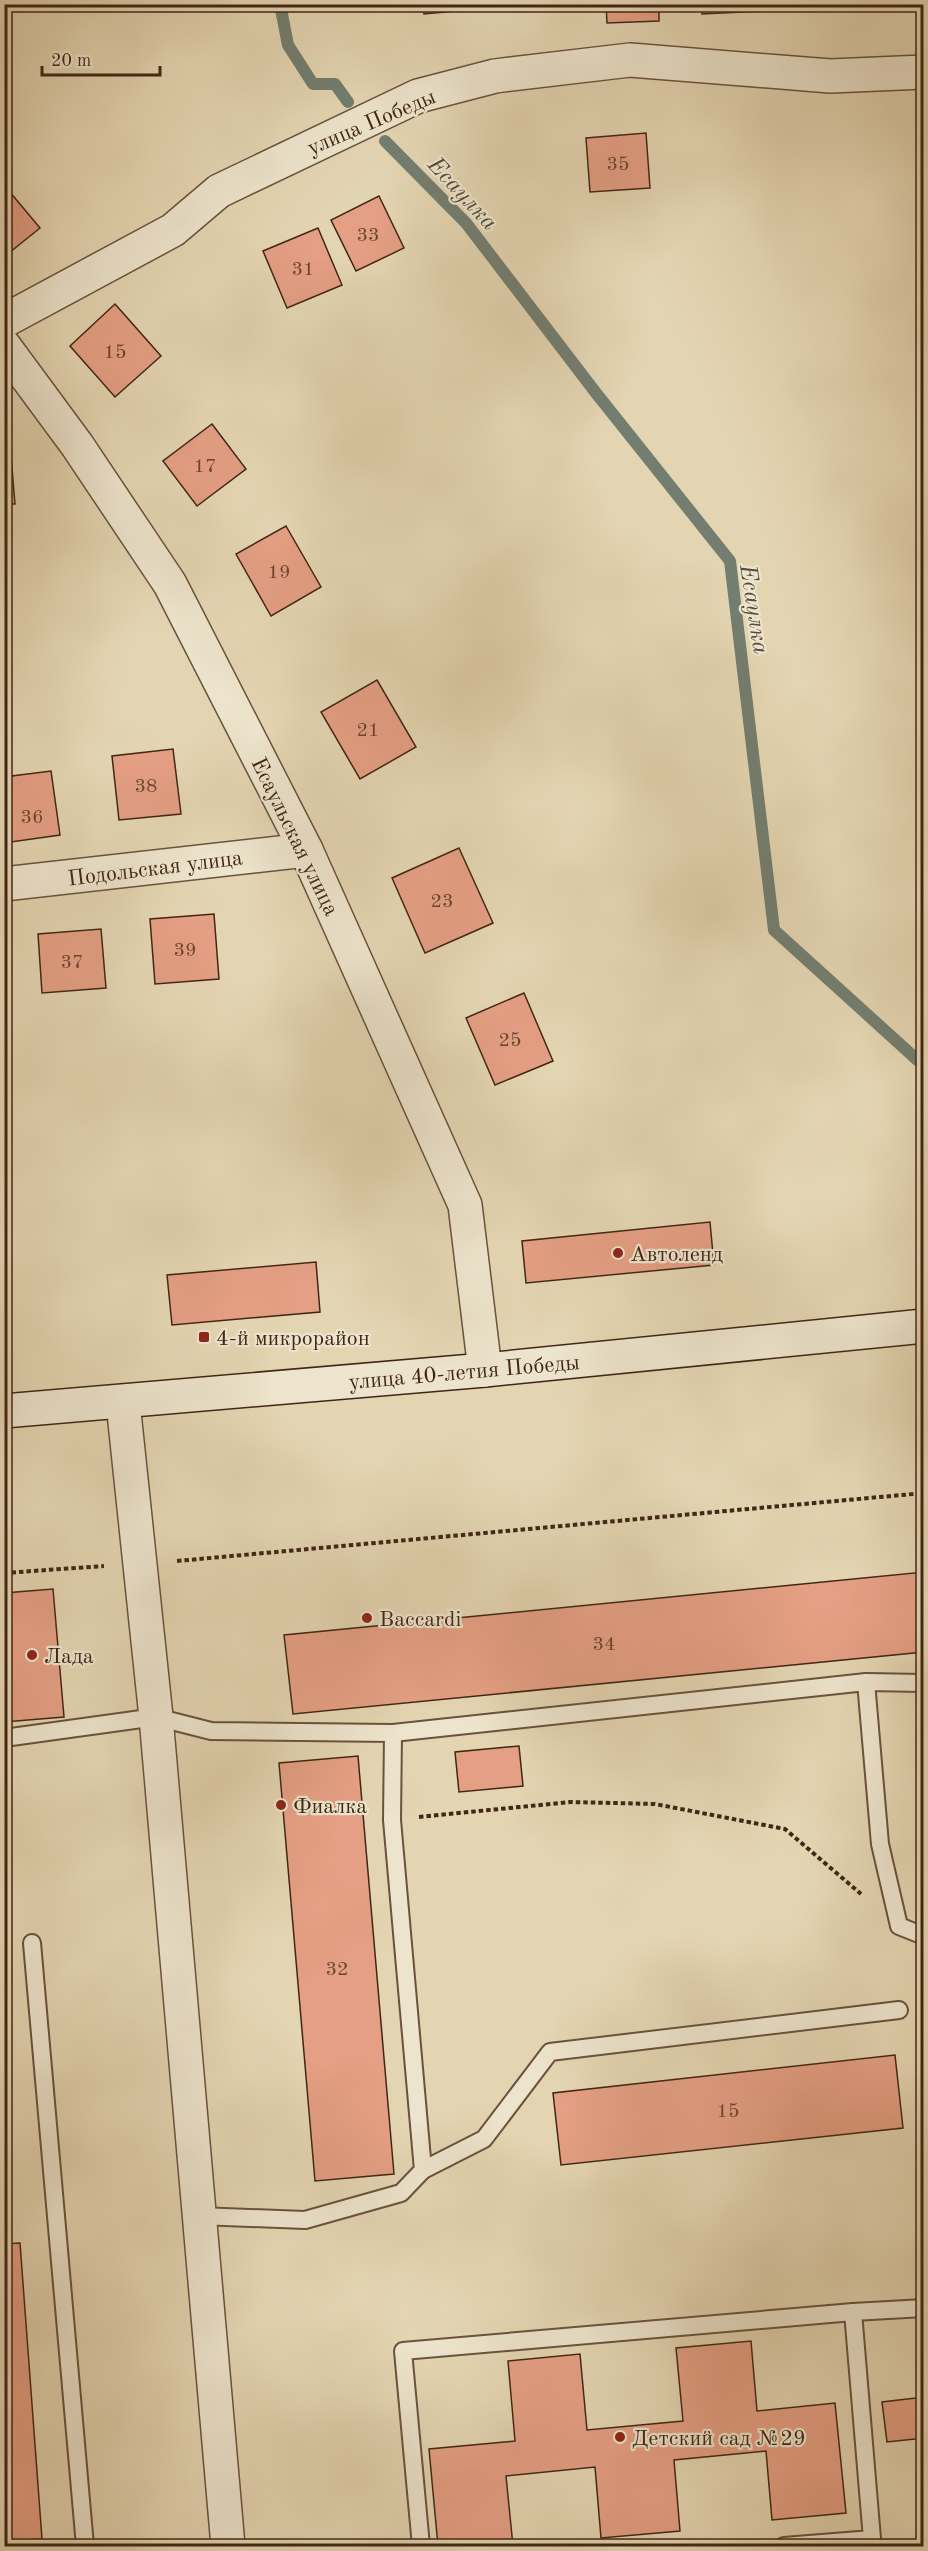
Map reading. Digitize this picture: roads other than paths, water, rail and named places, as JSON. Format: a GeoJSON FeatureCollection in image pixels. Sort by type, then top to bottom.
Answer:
{"type":"FeatureCollection","features":[{"type":"Feature","properties":{"kind":"street","name":"улица Победы"},"geometry":{"type":"LineString","coordinates":[[4,321],[173,230],[219,191],[418,96],[495,76],[630,60],[830,76],[924,72]]}},
{"type":"Feature","properties":{"kind":"street","name":"Есаульская улица"},"geometry":{"type":"LineString","coordinates":[[4,346],[76,445],[170,584],[306,850],[465,1205],[485,1370]]}},
{"type":"Feature","properties":{"kind":"street","name":"Подольская улица"},"geometry":{"type":"LineString","coordinates":[[4,884],[306,850]]}},
{"type":"Feature","properties":{"kind":"street","name":"улица 40-летия Победы"},"geometry":{"type":"LineString","coordinates":[[4,1411],[123,1403],[485,1370],[924,1326]]}},
{"type":"Feature","properties":{"kind":"street"},"geometry":{"type":"LineString","coordinates":[[123,1403],[156,1717],[228,2547]]}},
{"type":"Feature","properties":{"kind":"lane"},"geometry":{"type":"LineString","coordinates":[[4,1738],[156,1717],[211,1731],[393,1733],[866,1682],[924,1683]]}},
{"type":"Feature","properties":{"kind":"lane"},"geometry":{"type":"LineString","coordinates":[[866,1682],[880,1844],[899,1926],[924,1936]]}},
{"type":"Feature","properties":{"kind":"lane"},"geometry":{"type":"LineString","coordinates":[[393,1733],[392,1820],[423,2170]]}},
{"type":"Feature","properties":{"kind":"lane"},"geometry":{"type":"LineString","coordinates":[[32,1943],[85,2547]]}},
{"type":"Feature","properties":{"kind":"lane"},"geometry":{"type":"LineString","coordinates":[[200,2216],[305,2220],[401,2193],[423,2170],[484,2139],[549,2052],[899,2010]]}},
{"type":"Feature","properties":{"kind":"lane"},"geometry":{"type":"LineString","coordinates":[[421,2547],[403,2351],[853,2312],[924,2308]]}},
{"type":"Feature","properties":{"kind":"lane"},"geometry":{"type":"LineString","coordinates":[[784,2547],[872,2539],[853,2312]]}},
{"type":"Feature","properties":{"kind":"waterway","name":"Есаулка"},"geometry":{"type":"LineString","coordinates":[[280,4],[288,45],[313,84],[335,84],[348,102]]}},
{"type":"Feature","properties":{"kind":"waterway","name":"Есаулка"},"geometry":{"type":"LineString","coordinates":[[385,141],[466,223],[596,393],[730,561],[774,930],[924,1066]]}},
{"type":"Feature","properties":{"kind":"place","name":"Автоленд"},"geometry":{"type":"Point","coordinates":[618,1253]}},
{"type":"Feature","properties":{"kind":"place","name":"4-й микрорайон"},"geometry":{"type":"Point","coordinates":[204,1337]}},
{"type":"Feature","properties":{"kind":"place","name":"Baccardi"},"geometry":{"type":"Point","coordinates":[367,1618]}},
{"type":"Feature","properties":{"kind":"place","name":"Лада"},"geometry":{"type":"Point","coordinates":[32,1655]}},
{"type":"Feature","properties":{"kind":"place","name":"Фиалка"},"geometry":{"type":"Point","coordinates":[281,1805]}},
{"type":"Feature","properties":{"kind":"place","name":"Детский сад №29"},"geometry":{"type":"Point","coordinates":[620,2437]}}]}
